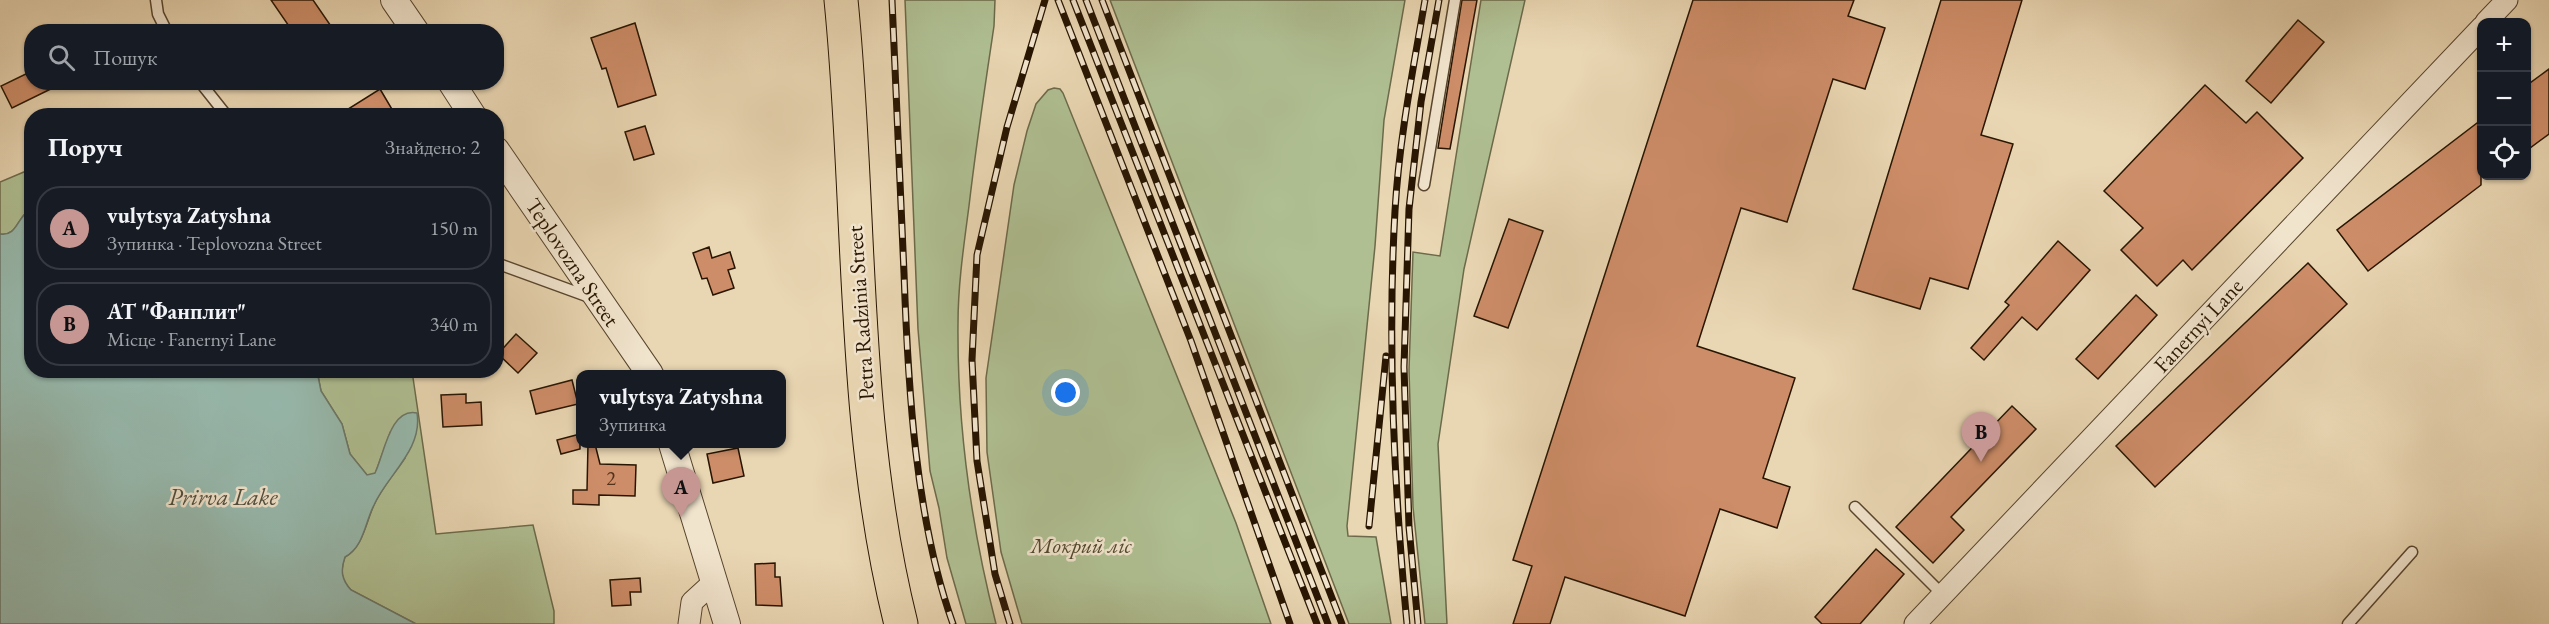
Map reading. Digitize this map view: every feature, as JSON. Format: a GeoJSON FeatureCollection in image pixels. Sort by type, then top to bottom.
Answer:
{"type":"FeatureCollection","features":[{"type":"Feature","properties":{"kind":"main road","name":"Petra Radzinia Street"},"geometry":{"type":"LineString","coordinates":[[841,0],[861,348],[874,488],[890,579],[901,624]]}},
{"type":"Feature","properties":{"kind":"street"},"geometry":{"type":"LineString","coordinates":[[394,0],[410,24]]}},
{"type":"Feature","properties":{"kind":"street"},"geometry":{"type":"LineString","coordinates":[[2490,18],[2507,0]]}},
{"type":"Feature","properties":{"kind":"street","name":"Fanernyi Lane"},"geometry":{"type":"LineString","coordinates":[[1915,624],[2477,31]]}},
{"type":"Feature","properties":{"kind":"street"},"geometry":{"type":"LineString","coordinates":[[455,90],[468,108]]}},
{"type":"Feature","properties":{"kind":"street","name":"Teplovozna Street"},"geometry":{"type":"LineString","coordinates":[[504,162],[647,370]]}},
{"type":"Feature","properties":{"kind":"street"},"geometry":{"type":"LineString","coordinates":[[673,448],[727,624]]}},
{"type":"Feature","properties":{"kind":"street"},"geometry":{"type":"LineString","coordinates":[[689,624],[692,602],[715,581]]}},
{"type":"Feature","properties":{"kind":"lane"},"geometry":{"type":"LineString","coordinates":[[156,0],[158,14],[163,24]]}},
{"type":"Feature","properties":{"kind":"lane"},"geometry":{"type":"LineString","coordinates":[[1424,185],[1455,0]]}},
{"type":"Feature","properties":{"kind":"lane"},"geometry":{"type":"LineString","coordinates":[[206,90],[221,108]]}},
{"type":"Feature","properties":{"kind":"lane"},"geometry":{"type":"LineString","coordinates":[[504,266],[600,301]]}},
{"type":"Feature","properties":{"kind":"lane"},"geometry":{"type":"LineString","coordinates":[[1854,507],[1943,595]]}},
{"type":"Feature","properties":{"kind":"lane"},"geometry":{"type":"LineString","coordinates":[[2348,624],[2412,552]]}},
{"type":"Feature","properties":{"kind":"green space"},"geometry":{"type":"Polygon","coordinates":[[[905,0],[995,0],[994,26],[962,264],[958,361],[967,475],[979,550],[996,624],[966,624],[947,558],[930,471],[918,329],[905,0]]]}},
{"type":"Feature","properties":{"kind":"green space"},"geometry":{"type":"Polygon","coordinates":[[[1110,0],[1405,0],[1384,120],[1375,246],[1347,526],[1348,536],[1376,537],[1391,624],[1349,624],[1110,0]]]}},
{"type":"Feature","properties":{"kind":"green space"},"geometry":{"type":"Polygon","coordinates":[[[1481,0],[1525,0],[1464,269],[1438,444],[1447,624],[1425,624],[1413,507],[1409,370],[1413,252],[1440,256],[1481,0]]]}},
{"type":"Feature","properties":{"kind":"green space","name":"Мокрий ліс"},"geometry":{"type":"Polygon","coordinates":[[[1060,89],[1063,93],[1236,523],[1271,624],[1022,624],[1001,552],[987,452],[986,378],[1014,185],[1036,104],[1048,90],[1060,89]]]}},
{"type":"Feature","properties":{"kind":"green space"},"geometry":{"type":"Polygon","coordinates":[[[24,172],[24,215],[14,229],[6,234],[0,234],[0,182],[24,172]]]}},
{"type":"Feature","properties":{"kind":"green space"},"geometry":{"type":"Polygon","coordinates":[[[318,378],[413,378],[436,534],[533,525],[554,611],[554,624],[416,624],[351,590],[342,575],[345,557],[360,541],[377,499],[405,458],[390,433],[375,474],[367,475],[350,454],[342,424],[321,391],[318,378]]]}},
{"type":"Feature","properties":{"kind":"water","name":"Prirva Lake"},"geometry":{"type":"Polygon","coordinates":[[[23,216],[24,378],[318,378],[321,391],[342,424],[350,454],[367,475],[375,473],[389,434],[400,417],[408,413],[417,413],[415,439],[403,462],[380,494],[360,541],[345,557],[342,571],[351,590],[416,624],[0,624],[0,234],[6,234],[14,229],[23,216]]]}},
{"type":"Feature","properties":{"kind":"building"},"geometry":{"type":"Polygon","coordinates":[[[271,0],[313,0],[330,24],[288,24],[271,0]]]}},
{"type":"Feature","properties":{"kind":"building"},"geometry":{"type":"Polygon","coordinates":[[[1462,0],[1477,0],[1450,149],[1438,148],[1462,0]]]}},
{"type":"Feature","properties":{"kind":"building"},"geometry":{"type":"Polygon","coordinates":[[[1693,0],[1854,0],[1848,16],[1885,28],[1865,89],[1833,79],[1787,222],[1741,208],[1697,346],[1795,378],[1763,478],[1790,487],[1777,528],[1720,509],[1685,616],[1565,577],[1550,624],[1513,624],[1532,566],[1513,560],[1693,0]]]}},
{"type":"Feature","properties":{"kind":"building"},"geometry":{"type":"Polygon","coordinates":[[[1941,0],[2022,0],[1981,135],[2013,144],[1968,289],[1930,278],[1920,309],[1853,289],[1941,0]]]}},
{"type":"Feature","properties":{"kind":"building"},"geometry":{"type":"Polygon","coordinates":[[[2298,20],[2324,42],[2271,103],[2246,81],[2298,20]]]}},
{"type":"Feature","properties":{"kind":"building"},"geometry":{"type":"Polygon","coordinates":[[[635,23],[656,95],[618,107],[606,68],[602,69],[591,38],[635,23]]]}},
{"type":"Feature","properties":{"kind":"building"},"geometry":{"type":"Polygon","coordinates":[[[2549,69],[2549,134],[2531,147],[2531,126],[2531,82],[2549,69]]]}},
{"type":"Feature","properties":{"kind":"building"},"geometry":{"type":"Polygon","coordinates":[[[24,75],[24,90],[49,90],[12,108],[1,86],[24,75]]]}},
{"type":"Feature","properties":{"kind":"building"},"geometry":{"type":"Polygon","coordinates":[[[2205,85],[2246,123],[2257,112],[2303,158],[2192,270],[2183,260],[2157,286],[2121,250],[2143,228],[2104,191],[2205,85]]]}},
{"type":"Feature","properties":{"kind":"building"},"geometry":{"type":"Polygon","coordinates":[[[381,90],[391,108],[350,108],[381,90]]]}},
{"type":"Feature","properties":{"kind":"building"},"geometry":{"type":"Polygon","coordinates":[[[2477,123],[2477,180],[2481,180],[2481,185],[2368,271],[2337,230],[2477,123]]]}},
{"type":"Feature","properties":{"kind":"building"},"geometry":{"type":"Polygon","coordinates":[[[645,126],[654,154],[634,160],[625,132],[645,126]]]}},
{"type":"Feature","properties":{"kind":"building"},"geometry":{"type":"Polygon","coordinates":[[[1509,219],[1543,231],[1508,328],[1474,316],[1509,219]]]}},
{"type":"Feature","properties":{"kind":"building"},"geometry":{"type":"Polygon","coordinates":[[[2058,241],[2090,270],[2037,330],[2022,317],[1984,360],[1971,348],[2009,305],[2005,302],[2058,241]]]}},
{"type":"Feature","properties":{"kind":"building"},"geometry":{"type":"Polygon","coordinates":[[[709,247],[712,258],[730,252],[735,268],[728,270],[734,288],[713,295],[707,278],[702,279],[693,253],[709,247]]]}},
{"type":"Feature","properties":{"kind":"building"},"geometry":{"type":"Polygon","coordinates":[[[2308,263],[2347,304],[2155,487],[2116,446],[2308,263]]]}},
{"type":"Feature","properties":{"kind":"building"},"geometry":{"type":"Polygon","coordinates":[[[2136,295],[2157,315],[2098,379],[2076,359],[2136,295]]]}},
{"type":"Feature","properties":{"kind":"building"},"geometry":{"type":"Polygon","coordinates":[[[516,334],[537,353],[518,373],[504,360],[504,347],[516,334]]]}},
{"type":"Feature","properties":{"kind":"building"},"geometry":{"type":"Polygon","coordinates":[[[572,380],[576,404],[536,414],[530,391],[572,380]]]}},
{"type":"Feature","properties":{"kind":"building"},"geometry":{"type":"Polygon","coordinates":[[[466,394],[466,403],[481,402],[482,425],[443,427],[441,395],[466,394]]]}},
{"type":"Feature","properties":{"kind":"building"},"geometry":{"type":"Polygon","coordinates":[[[2012,406],[2036,429],[1951,517],[1964,530],[1933,563],[1896,527],[2012,406]]]}},
{"type":"Feature","properties":{"kind":"building"},"geometry":{"type":"Polygon","coordinates":[[[576,435],[576,448],[580,449],[561,454],[557,440],[576,435]]]}},
{"type":"Feature","properties":{"kind":"building"},"geometry":{"type":"Polygon","coordinates":[[[588,448],[596,448],[600,464],[636,465],[635,496],[599,495],[599,505],[573,504],[573,490],[587,490],[588,448]]]}},
{"type":"Feature","properties":{"kind":"building"},"geometry":{"type":"Polygon","coordinates":[[[738,448],[744,476],[713,483],[707,454],[738,448]]]}},
{"type":"Feature","properties":{"kind":"building"},"geometry":{"type":"Polygon","coordinates":[[[1876,549],[1904,574],[1860,624],[1822,624],[1815,617],[1876,549]]]}},
{"type":"Feature","properties":{"kind":"building"},"geometry":{"type":"Polygon","coordinates":[[[775,563],[775,577],[780,577],[782,606],[756,605],[755,564],[775,563]]]}},
{"type":"Feature","properties":{"kind":"building"},"geometry":{"type":"Polygon","coordinates":[[[640,578],[641,592],[630,592],[631,605],[612,606],[610,580],[640,578]]]}},
{"type":"Feature","properties":{"kind":"railway"},"geometry":{"type":"LineString","coordinates":[[892,0],[911,406],[930,540],[953,624]]}},
{"type":"Feature","properties":{"kind":"railway"},"geometry":{"type":"LineString","coordinates":[[1010,624],[995,574],[977,461],[972,360],[977,255],[1007,127],[1045,0]]}},
{"type":"Feature","properties":{"kind":"railway"},"geometry":{"type":"LineString","coordinates":[[1058,0],[1191,341],[1290,624]]}},
{"type":"Feature","properties":{"kind":"railway"},"geometry":{"type":"LineString","coordinates":[[1073,0],[1317,624]]}},
{"type":"Feature","properties":{"kind":"railway"},"geometry":{"type":"LineString","coordinates":[[1086,0],[1328,624]]}},
{"type":"Feature","properties":{"kind":"railway"},"geometry":{"type":"LineString","coordinates":[[1102,0],[1342,624]]}},
{"type":"Feature","properties":{"kind":"railway"},"geometry":{"type":"LineString","coordinates":[[1407,624],[1393,418],[1393,263],[1400,158],[1425,0]]}},
{"type":"Feature","properties":{"kind":"railway"},"geometry":{"type":"LineString","coordinates":[[1418,624],[1409,527],[1404,367],[1409,209],[1421,102],[1439,0]]}},
{"type":"Feature","properties":{"kind":"railway"},"geometry":{"type":"LineString","coordinates":[[1369,526],[1386,356]]}},
{"type":"Feature","properties":{"kind":"place","name":"АТ \"Фанплит\""},"geometry":{"type":"Point","coordinates":[1981,462]}},
{"type":"Feature","properties":{"kind":"place","name":"vulytsya Zatyshna"},"geometry":{"type":"Point","coordinates":[681,517]}}]}
